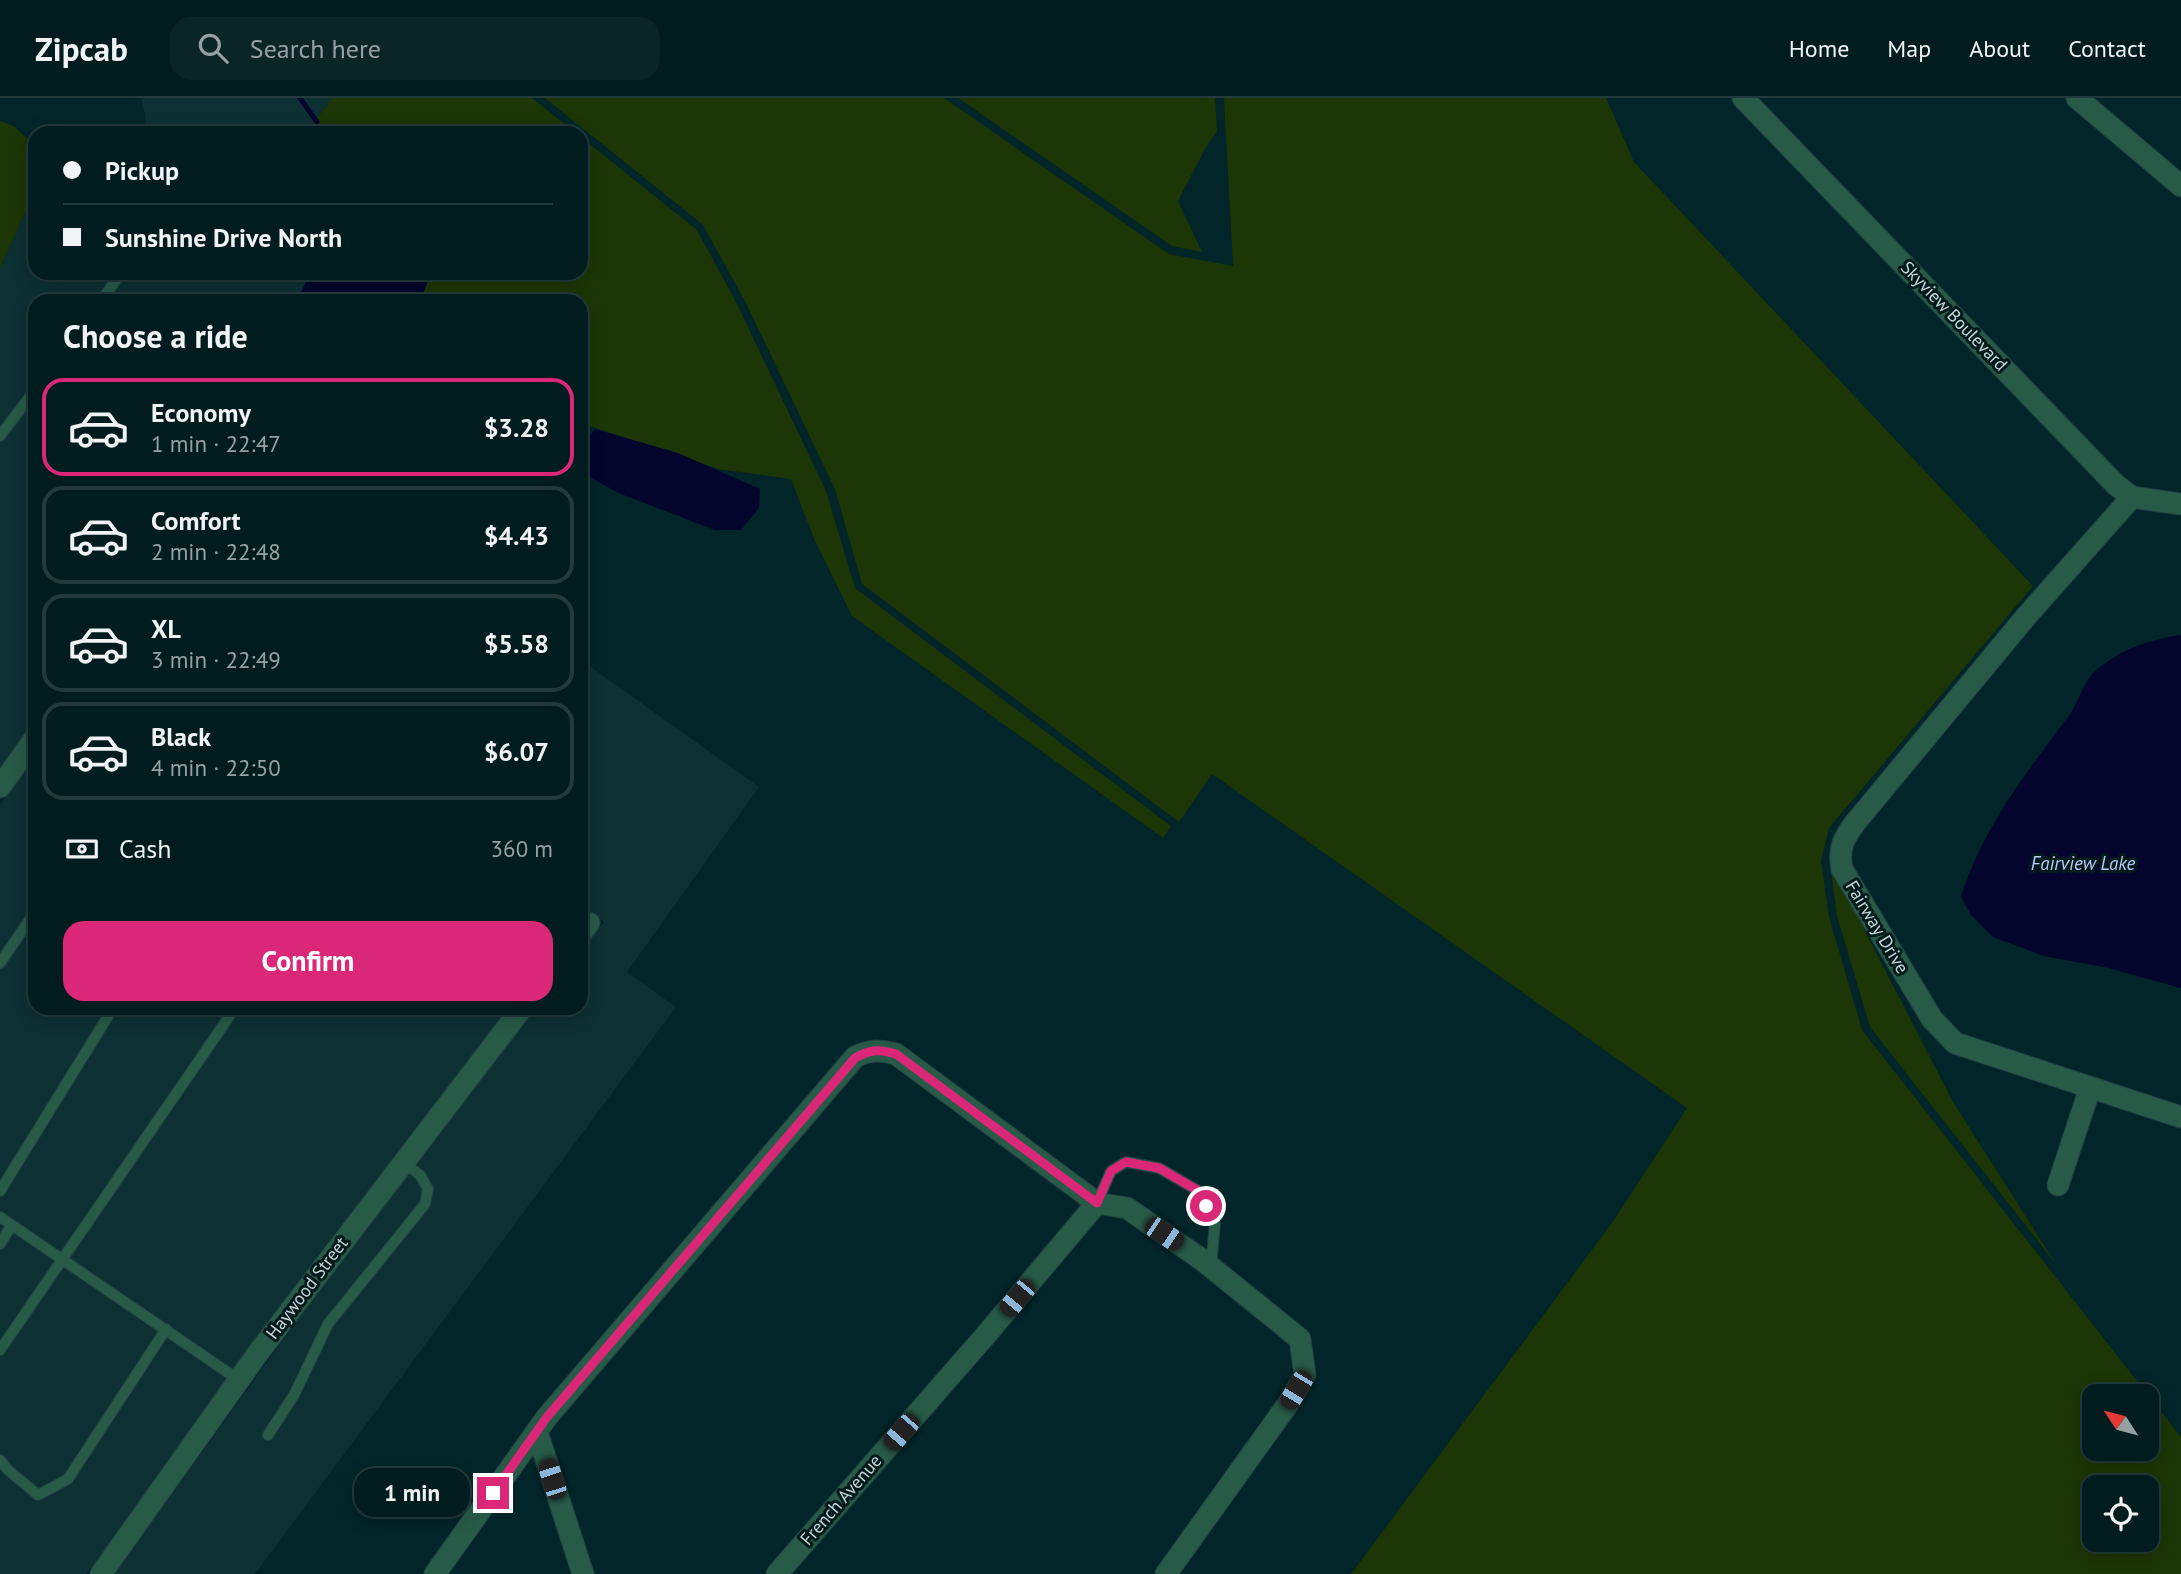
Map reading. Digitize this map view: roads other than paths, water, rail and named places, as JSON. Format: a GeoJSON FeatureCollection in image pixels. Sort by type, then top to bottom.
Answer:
{"type":"FeatureCollection","features":[{"type":"Feature","properties":{"kind":"street","name":"Skyview Boulevard"},"geometry":{"type":"LineString","coordinates":[[1743,98],[2116,485],[2132,496]]}},
{"type":"Feature","properties":{"kind":"street"},"geometry":{"type":"LineString","coordinates":[[2077,98],[2181,186]]}},
{"type":"Feature","properties":{"kind":"street"},"geometry":{"type":"LineString","coordinates":[[2132,496],[2181,504]]}},
{"type":"Feature","properties":{"kind":"street","name":"Fairway Drive"},"geometry":{"type":"LineString","coordinates":[[2132,496],[2024,619],[1855,823],[1842,840],[1839,855],[1842,869],[1932,1019],[1955,1043],[2181,1117]]}},
{"type":"Feature","properties":{"kind":"street"},"geometry":{"type":"LineString","coordinates":[[0,787],[28,749]]}},
{"type":"Feature","properties":{"kind":"street","name":"Haywood Street"},"geometry":{"type":"LineString","coordinates":[[101,1574],[239,1380],[517,1015]]}},
{"type":"Feature","properties":{"kind":"street"},"geometry":{"type":"LineString","coordinates":[[435,1574],[537,1432],[855,1058],[868,1051],[881,1050],[896,1054],[1097,1203],[1127,1208],[1210,1267],[1300,1339],[1305,1375],[1288,1404],[1166,1574]]}},
{"type":"Feature","properties":{"kind":"street"},"geometry":{"type":"LineString","coordinates":[[2058,1185],[2090,1088]]}},
{"type":"Feature","properties":{"kind":"street","name":"French Avenue"},"geometry":{"type":"LineString","coordinates":[[777,1574],[1097,1203]]}},
{"type":"Feature","properties":{"kind":"street"},"geometry":{"type":"LineString","coordinates":[[537,1432],[583,1574]]}},
{"type":"Feature","properties":{"kind":"lane"},"geometry":{"type":"LineString","coordinates":[[0,436],[28,399]]}},
{"type":"Feature","properties":{"kind":"lane"},"geometry":{"type":"LineString","coordinates":[[0,964],[28,922]]}},
{"type":"Feature","properties":{"kind":"lane"},"geometry":{"type":"LineString","coordinates":[[0,1191],[109,1015]]}},
{"type":"Feature","properties":{"kind":"lane"},"geometry":{"type":"LineString","coordinates":[[0,1350],[231,1015]]}},
{"type":"Feature","properties":{"kind":"lane"},"geometry":{"type":"LineString","coordinates":[[268,1435],[294,1395],[328,1324],[425,1204],[429,1189],[420,1175],[403,1162]]}},
{"type":"Feature","properties":{"kind":"lane"},"geometry":{"type":"LineString","coordinates":[[1097,1203],[1111,1171],[1126,1162],[1159,1168],[1197,1190],[1215,1223],[1210,1267]]}},
{"type":"Feature","properties":{"kind":"lane"},"geometry":{"type":"LineString","coordinates":[[0,1217],[239,1380]]}},
{"type":"Feature","properties":{"kind":"lane"},"geometry":{"type":"LineString","coordinates":[[0,1244],[11,1226]]}},
{"type":"Feature","properties":{"kind":"lane"},"geometry":{"type":"LineString","coordinates":[[0,1460],[38,1495],[68,1479],[166,1329]]}},
{"type":"Feature","properties":{"kind":"water"},"geometry":{"type":"Polygon","coordinates":[[[307,280],[428,280],[423,294],[300,294],[307,280]]]}},
{"type":"Feature","properties":{"kind":"water"},"geometry":{"type":"Polygon","coordinates":[[[595,429],[678,453],[760,489],[759,508],[741,530],[715,530],[621,494],[591,478],[588,468],[588,438],[595,429]]]}},
{"type":"Feature","properties":{"kind":"water","name":"Fairview Lake"},"geometry":{"type":"Polygon","coordinates":[[[2181,635],[2181,988],[2108,968],[2044,956],[1993,937],[1971,915],[1961,897],[1981,847],[2008,801],[2070,714],[2094,672],[2114,657],[2135,647],[2181,635]]]}},
{"type":"Feature","properties":{"kind":"waterway"},"geometry":{"type":"LineString","coordinates":[[300,98],[317,122]]}}]}
